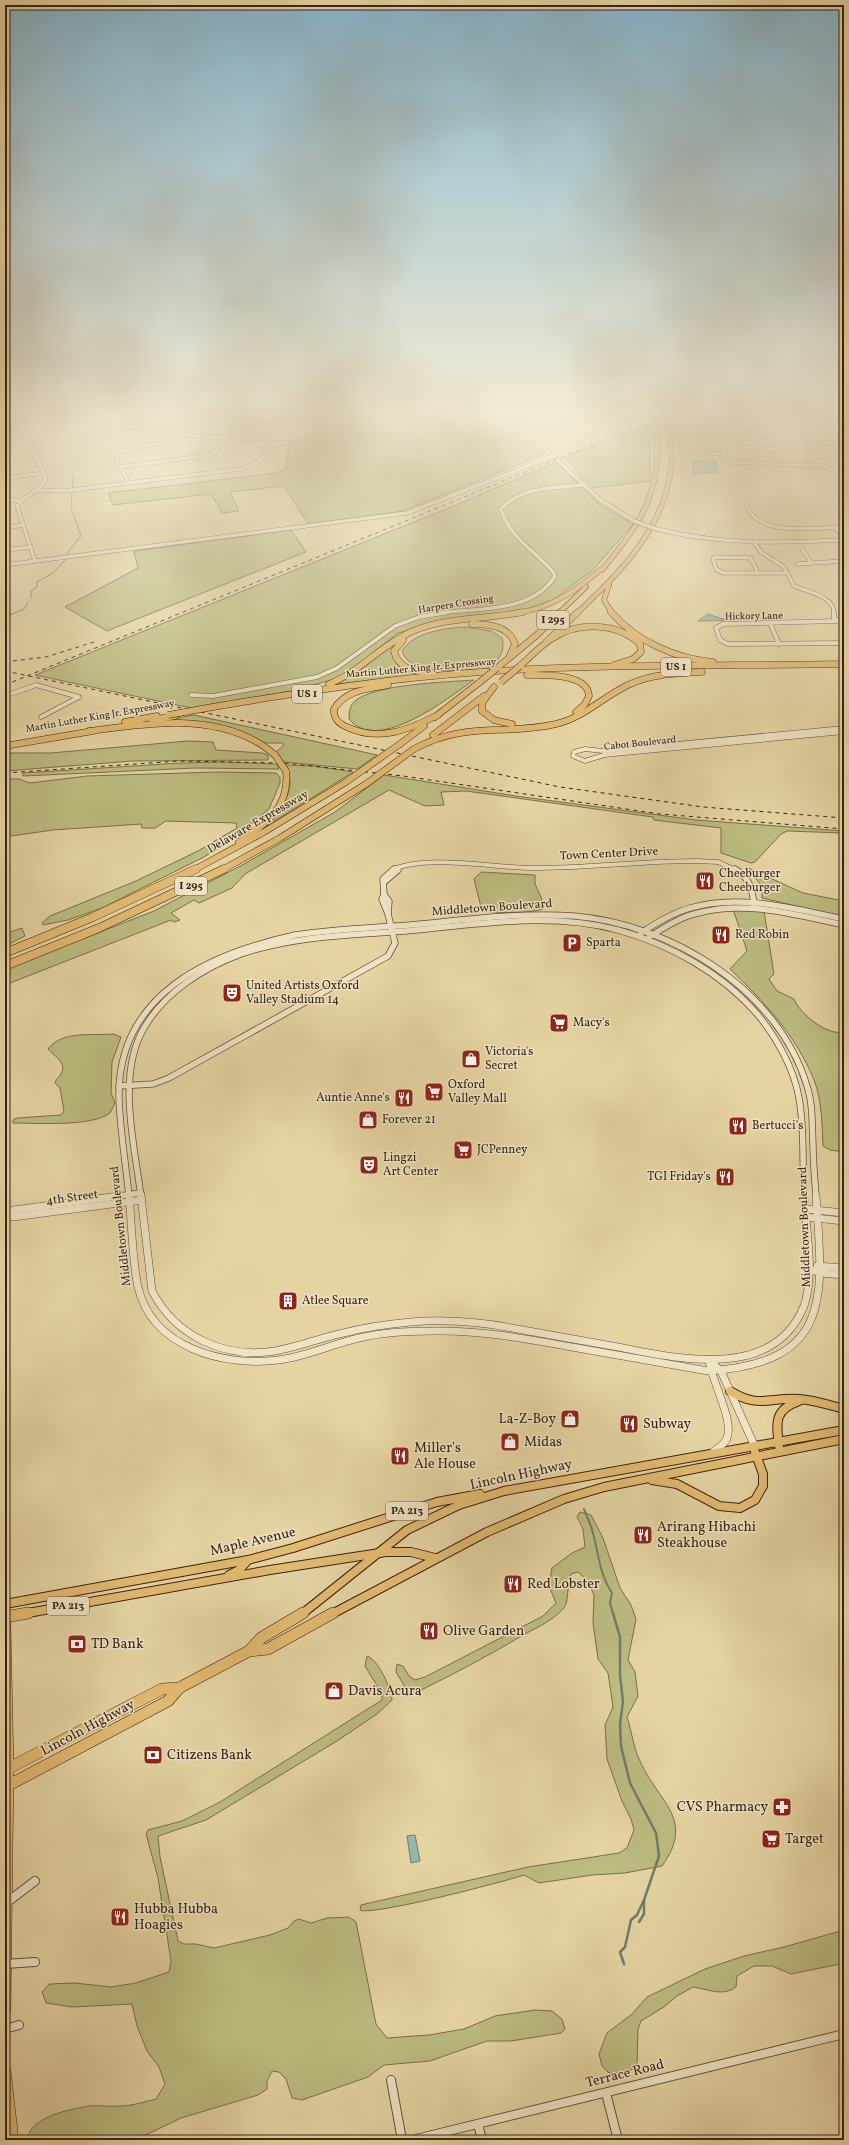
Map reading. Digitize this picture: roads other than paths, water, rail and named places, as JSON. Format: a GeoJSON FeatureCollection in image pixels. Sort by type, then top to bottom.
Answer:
{"type":"FeatureCollection","features":[{"type":"Feature","properties":{"kind":"highway","name":"I 295"},"geometry":{"type":"LineString","coordinates":[[498,667],[562,611],[605,566],[627,539],[642,518],[644,512]]}},
{"type":"Feature","properties":{"kind":"highway","name":"I 295"},"geometry":{"type":"LineString","coordinates":[[546,642],[620,569],[642,540],[658,512]]}},
{"type":"Feature","properties":{"kind":"highway"},"geometry":{"type":"LineString","coordinates":[[297,692],[346,677],[397,639],[417,630],[440,624],[524,612],[551,604],[572,593],[605,566]]}},
{"type":"Feature","properties":{"kind":"highway"},"geometry":{"type":"LineString","coordinates":[[620,569],[605,592],[605,604],[625,624],[654,645],[675,655],[700,661],[785,665]]}},
{"type":"Feature","properties":{"kind":"highway"},"geometry":{"type":"LineString","coordinates":[[481,672],[439,673],[414,670],[398,662],[394,656],[394,649],[406,638],[432,628],[459,624],[487,625],[506,631],[515,642],[513,650],[498,667]]}},
{"type":"Feature","properties":{"kind":"highway"},"geometry":{"type":"LineString","coordinates":[[546,642],[568,630],[596,626],[627,632],[636,637],[640,644],[641,648],[639,654],[626,662],[609,665],[568,668]]}},
{"type":"Feature","properties":{"kind":"highway","name":"Delaware Expressway"},"geometry":{"type":"LineString","coordinates":[[5,966],[108,925],[207,878],[270,844],[366,784],[417,747],[520,666],[546,642]]}},
{"type":"Feature","properties":{"kind":"highway","name":"Martin Luther King Jr. Expressway"},"geometry":{"type":"LineString","coordinates":[[5,744],[297,692],[392,680],[481,672],[568,668],[844,664]]}},
{"type":"Feature","properties":{"kind":"highway","name":"Delaware Expressway"},"geometry":{"type":"LineString","coordinates":[[5,953],[102,914],[190,873],[272,828],[346,782],[400,744],[498,667]]}},
{"type":"Feature","properties":{"kind":"highway","name":"Martin Luther King Jr. Expressway"},"geometry":{"type":"LineString","coordinates":[[5,744],[220,708],[298,696],[394,684],[527,675],[844,669]]}},
{"type":"Feature","properties":{"kind":"highway"},"geometry":{"type":"LineString","coordinates":[[417,747],[439,736],[458,731],[555,724],[575,717],[624,687],[638,681],[670,674],[721,671]]}},
{"type":"Feature","properties":{"kind":"highway"},"geometry":{"type":"LineString","coordinates":[[494,687],[482,703],[482,711],[494,720],[512,724],[537,724],[562,719],[578,711],[588,700],[588,690],[578,681],[561,676],[527,675]]}},
{"type":"Feature","properties":{"kind":"highway"},"geometry":{"type":"LineString","coordinates":[[394,684],[368,689],[347,696],[335,706],[333,711],[334,717],[340,724],[354,730],[384,734],[411,728],[438,715]]}},
{"type":"Feature","properties":{"kind":"highway"},"geometry":{"type":"LineString","coordinates":[[89,731],[161,724],[201,725],[243,735],[261,744],[275,755],[286,771],[288,780],[286,793],[280,807],[271,817],[245,838],[190,873]]}},
{"type":"Feature","properties":{"kind":"main road"},"geometry":{"type":"LineString","coordinates":[[730,1391],[740,1398],[753,1403],[793,1399],[809,1400],[844,1409]]}},
{"type":"Feature","properties":{"kind":"main road"},"geometry":{"type":"LineString","coordinates":[[780,1447],[776,1427],[780,1413],[793,1403],[809,1400]]}},
{"type":"Feature","properties":{"kind":"main road","name":"Lincoln Highway"},"geometry":{"type":"LineString","coordinates":[[249,1651],[268,1649],[435,1558],[505,1523],[546,1505],[578,1494],[638,1480],[756,1456],[780,1447],[844,1430]]}},
{"type":"Feature","properties":{"kind":"main road","name":"Lincoln Highway"},"geometry":{"type":"LineString","coordinates":[[6,1786],[168,1701],[179,1688],[249,1651],[261,1638],[305,1612],[407,1530],[436,1514],[471,1500],[504,1491],[755,1447],[780,1447],[844,1439]]}},
{"type":"Feature","properties":{"kind":"main road"},"geometry":{"type":"LineString","coordinates":[[638,1480],[670,1482],[684,1487],[719,1506],[740,1508],[755,1500],[763,1486],[763,1474],[756,1456],[755,1447]]}},
{"type":"Feature","properties":{"kind":"main road","name":"Maple Avenue"},"geometry":{"type":"LineString","coordinates":[[5,1604],[248,1560],[300,1546],[437,1502],[504,1491]]}},
{"type":"Feature","properties":{"kind":"main road","name":"PA 213"},"geometry":{"type":"LineString","coordinates":[[5,1617],[224,1578],[376,1554],[405,1552],[435,1558]]}},
{"type":"Feature","properties":{"kind":"main road"},"geometry":{"type":"LineString","coordinates":[[224,1578],[239,1570],[248,1560]]}},
{"type":"Feature","properties":{"kind":"main road"},"geometry":{"type":"LineString","coordinates":[[5,1624],[5,2010]]}},
{"type":"Feature","properties":{"kind":"main road","name":"Lincoln Highway"},"geometry":{"type":"LineString","coordinates":[[6,1770],[162,1689],[179,1688]]}},
{"type":"Feature","properties":{"kind":"main road"},"geometry":{"type":"LineString","coordinates":[[5,2071],[13,2140]]}},
{"type":"Feature","properties":{"kind":"street"},"geometry":{"type":"LineString","coordinates":[[19,512],[35,561]]}},
{"type":"Feature","properties":{"kind":"street"},"geometry":{"type":"LineString","coordinates":[[5,565],[408,512]]}},
{"type":"Feature","properties":{"kind":"street","name":"Harpers Crossing"},"geometry":{"type":"LineString","coordinates":[[191,695],[212,696],[317,677],[333,671],[391,628],[404,622],[429,615],[512,604],[541,594],[551,586],[555,576],[553,572],[510,528],[502,512]]}},
{"type":"Feature","properties":{"kind":"street"},"geometry":{"type":"LineString","coordinates":[[618,512],[634,521],[657,529],[712,541],[755,544],[844,539]]}},
{"type":"Feature","properties":{"kind":"street"},"geometry":{"type":"LineString","coordinates":[[750,512],[765,525],[775,528],[844,526]]}},
{"type":"Feature","properties":{"kind":"street"},"geometry":{"type":"LineString","coordinates":[[5,528],[23,525]]}},
{"type":"Feature","properties":{"kind":"street"},"geometry":{"type":"LineString","coordinates":[[835,527],[844,539]]}},
{"type":"Feature","properties":{"kind":"street"},"geometry":{"type":"LineString","coordinates":[[755,544],[762,553],[784,567],[792,584],[797,588],[829,600],[834,606],[834,618],[844,626]]}},
{"type":"Feature","properties":{"kind":"street"},"geometry":{"type":"LineString","coordinates":[[5,550],[31,547]]}},
{"type":"Feature","properties":{"kind":"street"},"geometry":{"type":"LineString","coordinates":[[802,548],[811,562]]}},
{"type":"Feature","properties":{"kind":"street"},"geometry":{"type":"LineString","coordinates":[[758,573],[751,558],[733,556],[713,558],[718,572],[758,573],[787,573]]}},
{"type":"Feature","properties":{"kind":"street"},"geometry":{"type":"LineString","coordinates":[[797,564],[844,561]]}},
{"type":"Feature","properties":{"kind":"street","name":"Hickory Lane"},"geometry":{"type":"LineString","coordinates":[[836,621],[770,624],[723,624],[716,628],[720,640],[728,644],[844,643]]}},
{"type":"Feature","properties":{"kind":"street"},"geometry":{"type":"LineString","coordinates":[[770,624],[779,644]]}},
{"type":"Feature","properties":{"kind":"street"},"geometry":{"type":"LineString","coordinates":[[5,696],[26,686],[36,685],[79,697],[41,717]]}},
{"type":"Feature","properties":{"kind":"street","name":"Cabot Boulevard"},"geometry":{"type":"LineString","coordinates":[[844,728],[603,752],[583,749],[573,754],[578,760],[589,761],[604,755],[844,732]]}},
{"type":"Feature","properties":{"kind":"street","name":"Town Center Drive"},"geometry":{"type":"LineString","coordinates":[[392,929],[382,899],[384,895],[384,882],[401,867],[427,862],[485,866],[510,870],[554,871],[654,864],[704,865],[734,870],[745,877],[751,884],[754,905]]}},
{"type":"Feature","properties":{"kind":"street"},"geometry":{"type":"LineString","coordinates":[[640,934],[671,915],[694,906],[722,902],[754,905],[844,920]]}},
{"type":"Feature","properties":{"kind":"street"},"geometry":{"type":"LineString","coordinates":[[646,939],[674,921],[698,912],[722,907],[754,905],[844,925]]}},
{"type":"Feature","properties":{"kind":"street","name":"Middletown Boulevard"},"geometry":{"type":"LineString","coordinates":[[542,920],[592,923],[640,934],[652,935],[694,955],[737,984],[763,1008],[788,1043],[801,1067],[810,1098],[820,1286],[815,1311],[810,1324],[800,1338],[773,1357],[756,1364],[721,1371],[708,1371],[497,1334],[462,1331],[421,1331],[370,1336],[297,1357],[273,1361],[240,1361],[208,1355],[186,1345],[161,1328],[145,1307],[138,1287],[119,1086],[126,1045],[140,1018],[164,992],[200,966],[239,949],[272,940],[310,933],[392,929],[542,920]]}},
{"type":"Feature","properties":{"kind":"street"},"geometry":{"type":"LineString","coordinates":[[119,1086],[130,1087],[152,1084],[169,1078],[384,959],[394,946],[392,929]]}},
{"type":"Feature","properties":{"kind":"street","name":"Middletown Boulevard"},"geometry":{"type":"LineString","coordinates":[[392,929],[275,945],[243,954],[208,970],[173,994],[149,1020],[135,1047],[130,1087],[150,1279],[156,1302],[167,1317],[177,1326],[203,1342],[238,1352],[268,1352],[300,1346],[380,1325],[455,1321],[491,1324],[679,1358],[709,1360],[730,1358],[757,1352],[787,1333],[800,1316],[806,1302],[808,1269],[798,1094],[789,1063],[778,1042],[757,1014],[727,986],[686,958],[646,939],[640,934]]}},
{"type":"Feature","properties":{"kind":"street","name":"4th Street"},"geometry":{"type":"LineString","coordinates":[[5,1215],[13,1217],[129,1198],[141,1193]]}},
{"type":"Feature","properties":{"kind":"street","name":"4th Street"},"geometry":{"type":"LineString","coordinates":[[129,1198],[142,1200]]}},
{"type":"Feature","properties":{"kind":"street"},"geometry":{"type":"LineString","coordinates":[[805,1209],[844,1213]]}},
{"type":"Feature","properties":{"kind":"street"},"geometry":{"type":"LineString","coordinates":[[805,1217],[844,1221]]}},
{"type":"Feature","properties":{"kind":"street"},"geometry":{"type":"LineString","coordinates":[[808,1269],[844,1268]]}},
{"type":"Feature","properties":{"kind":"street"},"geometry":{"type":"LineString","coordinates":[[820,1269],[844,1275]]}},
{"type":"Feature","properties":{"kind":"street"},"geometry":{"type":"LineString","coordinates":[[707,1455],[718,1450],[726,1441],[730,1426],[727,1414],[708,1371],[709,1360]]}},
{"type":"Feature","properties":{"kind":"street"},"geometry":{"type":"LineString","coordinates":[[709,1360],[721,1371],[755,1447]]}},
{"type":"Feature","properties":{"kind":"street"},"geometry":{"type":"LineString","coordinates":[[6,1903],[35,1881]]}},
{"type":"Feature","properties":{"kind":"street"},"geometry":{"type":"LineString","coordinates":[[5,1964],[35,1962]]}},
{"type":"Feature","properties":{"kind":"street"},"geometry":{"type":"LineString","coordinates":[[5,2029],[19,2025]]}},
{"type":"Feature","properties":{"kind":"street","name":"Terrace Road"},"geometry":{"type":"LineString","coordinates":[[412,2140],[844,2034]]}},
{"type":"Feature","properties":{"kind":"street"},"geometry":{"type":"LineString","coordinates":[[391,2080],[402,2140]]}},
{"type":"Feature","properties":{"kind":"street"},"geometry":{"type":"LineString","coordinates":[[606,2093],[618,2140]]}},
{"type":"Feature","properties":{"kind":"street"},"geometry":{"type":"LineString","coordinates":[[478,2124],[482,2140]]}},
{"type":"Feature","properties":{"kind":"waterway"},"geometry":{"type":"LineString","coordinates":[[65,556],[81,536],[72,512]]}},
{"type":"Feature","properties":{"kind":"waterway"},"geometry":{"type":"LineString","coordinates":[[31,598],[31,591],[37,587],[37,582],[53,573],[66,559]]}},
{"type":"Feature","properties":{"kind":"waterway"},"geometry":{"type":"LineString","coordinates":[[5,617],[24,609],[28,602]]}},
{"type":"Feature","properties":{"kind":"waterway"},"geometry":{"type":"LineString","coordinates":[[584,1509],[592,1530],[604,1578],[612,1593],[610,1603],[613,1614]]}},
{"type":"Feature","properties":{"kind":"waterway"},"geometry":{"type":"LineString","coordinates":[[613,1613],[620,1637],[620,1675],[623,1702],[620,1724],[621,1746],[630,1783],[656,1833],[659,1856],[644,1900]]}},
{"type":"Feature","properties":{"kind":"waterway"},"geometry":{"type":"LineString","coordinates":[[624,1964],[620,1952],[625,1947],[631,1920],[637,1915],[644,1900]]}},
{"type":"Feature","properties":{"kind":"waterway"},"geometry":{"type":"LineString","coordinates":[[639,1922],[644,1914],[644,1900]]}},
{"type":"Feature","properties":{"kind":"railway"},"geometry":{"type":"LineString","coordinates":[[28,676],[427,512]]}},
{"type":"Feature","properties":{"kind":"railway"},"geometry":{"type":"LineString","coordinates":[[5,662],[46,657],[94,642]]}},
{"type":"Feature","properties":{"kind":"railway"},"geometry":{"type":"LineString","coordinates":[[5,671],[28,676]]}},
{"type":"Feature","properties":{"kind":"railway"},"geometry":{"type":"LineString","coordinates":[[5,685],[28,676]]}},
{"type":"Feature","properties":{"kind":"railway"},"geometry":{"type":"LineString","coordinates":[[28,676],[560,787],[703,807],[844,818]]}},
{"type":"Feature","properties":{"kind":"railway"},"geometry":{"type":"LineString","coordinates":[[5,773],[179,761],[284,763],[403,776],[660,814],[844,829]]}},
{"type":"Feature","properties":{"kind":"place","name":"Cheeburger Cheeburger"},"geometry":{"type":"Point","coordinates":[705,881]}},
{"type":"Feature","properties":{"kind":"place","name":"Red Robin"},"geometry":{"type":"Point","coordinates":[721,935]}},
{"type":"Feature","properties":{"kind":"place","name":"Sparta"},"geometry":{"type":"Point","coordinates":[572,943]}},
{"type":"Feature","properties":{"kind":"place","name":"United Artists Oxford Valley Stadium 14"},"geometry":{"type":"Point","coordinates":[232,993]}},
{"type":"Feature","properties":{"kind":"place","name":"Macy's"},"geometry":{"type":"Point","coordinates":[559,1023]}},
{"type":"Feature","properties":{"kind":"place","name":"Victoria's Secret"},"geometry":{"type":"Point","coordinates":[471,1059]}},
{"type":"Feature","properties":{"kind":"place","name":"Oxford Valley Mall"},"geometry":{"type":"Point","coordinates":[434,1092]}},
{"type":"Feature","properties":{"kind":"place","name":"Auntie Anne's"},"geometry":{"type":"Point","coordinates":[404,1098]}},
{"type":"Feature","properties":{"kind":"place","name":"Forever 21"},"geometry":{"type":"Point","coordinates":[368,1120]}},
{"type":"Feature","properties":{"kind":"place","name":"Bertucci's"},"geometry":{"type":"Point","coordinates":[738,1126]}},
{"type":"Feature","properties":{"kind":"place","name":"JCPenney"},"geometry":{"type":"Point","coordinates":[463,1150]}},
{"type":"Feature","properties":{"kind":"place","name":"Lingzi Art Center"},"geometry":{"type":"Point","coordinates":[369,1165]}},
{"type":"Feature","properties":{"kind":"place","name":"TGI Friday's"},"geometry":{"type":"Point","coordinates":[725,1177]}},
{"type":"Feature","properties":{"kind":"place","name":"Atlee Square"},"geometry":{"type":"Point","coordinates":[288,1301]}},
{"type":"Feature","properties":{"kind":"place","name":"La-Z-Boy"},"geometry":{"type":"Point","coordinates":[570,1419]}},
{"type":"Feature","properties":{"kind":"place","name":"Subway"},"geometry":{"type":"Point","coordinates":[629,1424]}},
{"type":"Feature","properties":{"kind":"place","name":"Midas"},"geometry":{"type":"Point","coordinates":[510,1442]}},
{"type":"Feature","properties":{"kind":"place","name":"Miller's Ale House"},"geometry":{"type":"Point","coordinates":[400,1456]}},
{"type":"Feature","properties":{"kind":"place","name":"Arirang Hibachi Steakhouse"},"geometry":{"type":"Point","coordinates":[643,1535]}},
{"type":"Feature","properties":{"kind":"place","name":"Red Lobster"},"geometry":{"type":"Point","coordinates":[513,1584]}},
{"type":"Feature","properties":{"kind":"place","name":"Olive Garden"},"geometry":{"type":"Point","coordinates":[429,1631]}},
{"type":"Feature","properties":{"kind":"place","name":"TD Bank"},"geometry":{"type":"Point","coordinates":[77,1644]}},
{"type":"Feature","properties":{"kind":"place","name":"Davis Acura"},"geometry":{"type":"Point","coordinates":[334,1691]}},
{"type":"Feature","properties":{"kind":"place","name":"Citizens Bank"},"geometry":{"type":"Point","coordinates":[153,1755]}},
{"type":"Feature","properties":{"kind":"place","name":"CVS Pharmacy"},"geometry":{"type":"Point","coordinates":[782,1807]}},
{"type":"Feature","properties":{"kind":"place","name":"Target"},"geometry":{"type":"Point","coordinates":[771,1839]}},
{"type":"Feature","properties":{"kind":"place","name":"Hubba Hubba Hoagies"},"geometry":{"type":"Point","coordinates":[120,1917]}}]}
